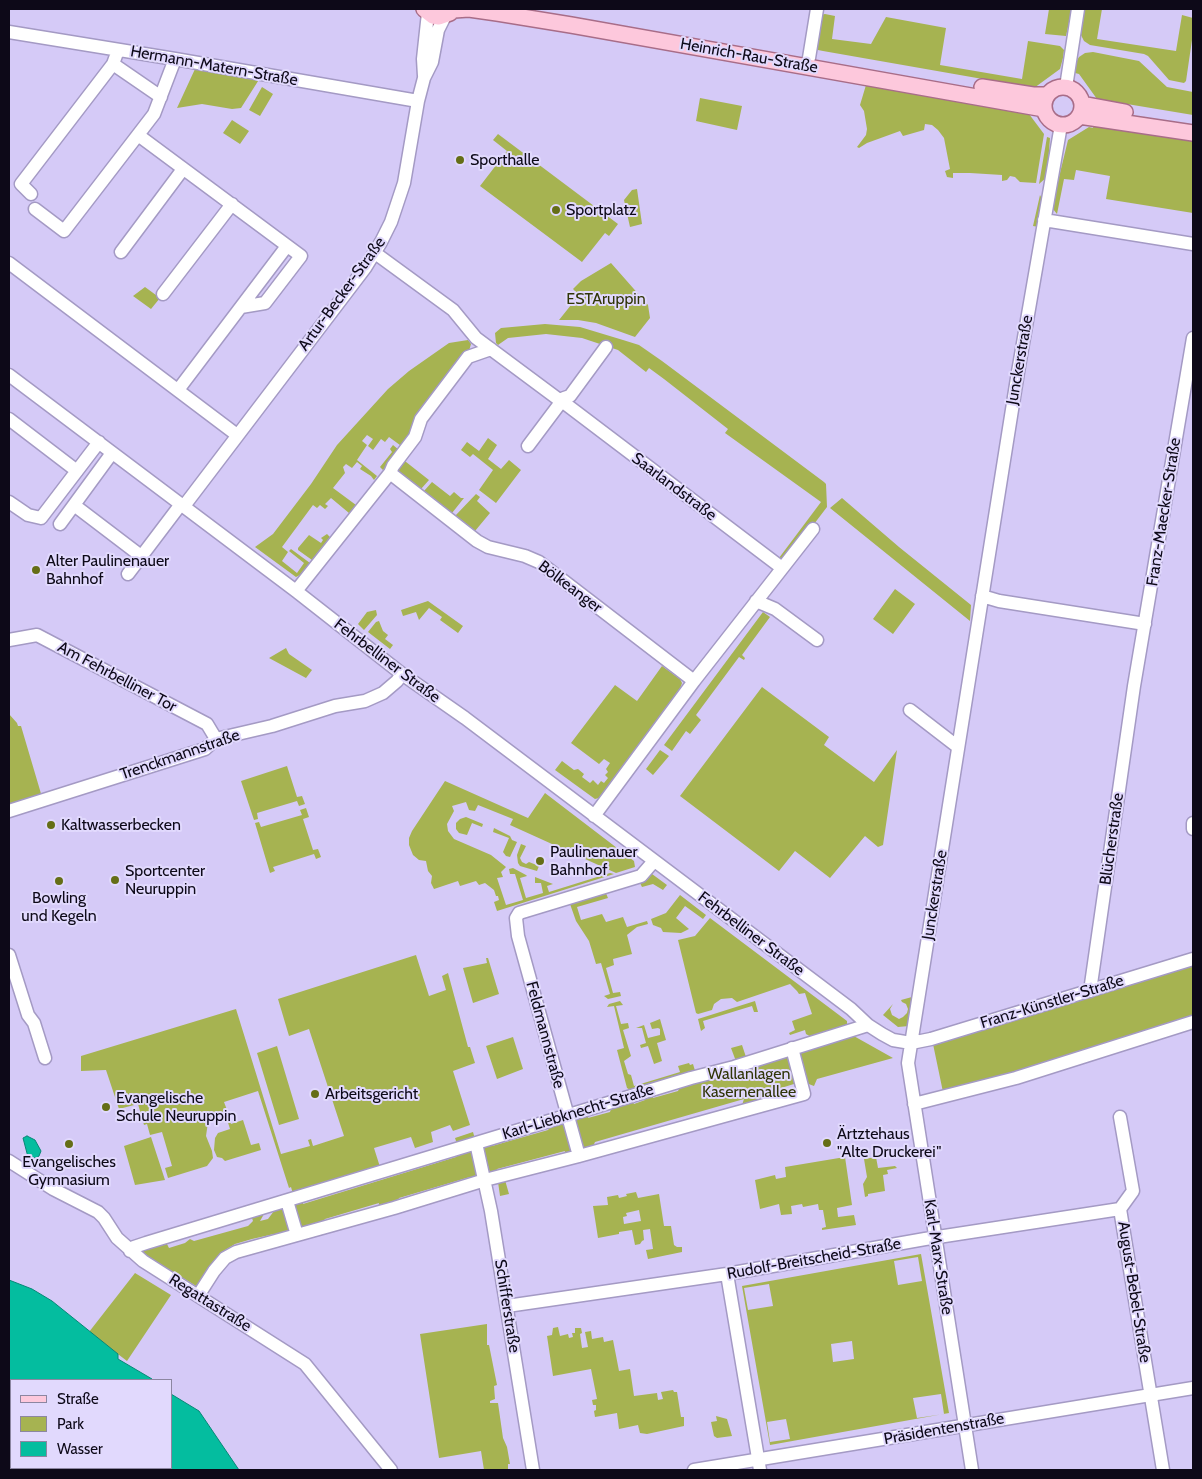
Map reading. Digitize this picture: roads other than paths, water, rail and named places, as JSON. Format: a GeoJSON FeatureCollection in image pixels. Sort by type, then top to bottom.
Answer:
{"type":"FeatureCollection","features":[{"type":"Feature","properties":{"kind":"main road","name":"Heinrich-Rau-Straße"},"geometry":{"type":"LineString","coordinates":[[530,9],[1016,93],[1046,102]]}},
{"type":"Feature","properties":{"kind":"main road","name":"Heinrich-Rau-Straße"},"geometry":{"type":"LineString","coordinates":[[426,11],[433,16],[451,11],[497,13],[1046,102]]}},
{"type":"Feature","properties":{"kind":"main road"},"geometry":{"type":"LineString","coordinates":[[1066,87],[1078,94],[1081,110],[1070,124],[1061,124],[1049,118],[1046,102],[1054,89],[1066,87]]}},
{"type":"Feature","properties":{"kind":"main road"},"geometry":{"type":"LineString","coordinates":[[1081,110],[1193,124]]}},
{"type":"Feature","properties":{"kind":"main road"},"geometry":{"type":"LineString","coordinates":[[1081,110],[1193,133]]}},
{"type":"Feature","properties":{"kind":"street"},"geometry":{"type":"LineString","coordinates":[[809,58],[817,9]]}},
{"type":"Feature","properties":{"kind":"street"},"geometry":{"type":"LineString","coordinates":[[1066,87],[1078,9]]}},
{"type":"Feature","properties":{"kind":"street","name":"Artur-Becker-Straße"},"geometry":{"type":"LineString","coordinates":[[424,78],[423,59],[426,11]]}},
{"type":"Feature","properties":{"kind":"street","name":"Artur-Becker-Straße"},"geometry":{"type":"LineString","coordinates":[[182,505],[376,253],[391,222],[404,183],[418,101],[424,78],[432,62],[438,30],[451,11]]}},
{"type":"Feature","properties":{"kind":"street","name":"Hermann-Matern-Straße"},"geometry":{"type":"LineString","coordinates":[[9,32],[176,58],[418,101]]}},
{"type":"Feature","properties":{"kind":"street"},"geometry":{"type":"LineString","coordinates":[[31,194],[21,184],[113,64],[118,50]]}},
{"type":"Feature","properties":{"kind":"street"},"geometry":{"type":"LineString","coordinates":[[35,209],[64,231],[154,114],[176,58]]}},
{"type":"Feature","properties":{"kind":"street"},"geometry":{"type":"LineString","coordinates":[[113,64],[161,97]]}},
{"type":"Feature","properties":{"kind":"street","name":"Junckerstraße"},"geometry":{"type":"LineString","coordinates":[[911,1043],[982,596],[1061,124]]}},
{"type":"Feature","properties":{"kind":"street"},"geometry":{"type":"LineString","coordinates":[[138,135],[301,256],[265,303],[241,307],[178,390]]}},
{"type":"Feature","properties":{"kind":"street"},"geometry":{"type":"LineString","coordinates":[[121,252],[183,169]]}},
{"type":"Feature","properties":{"kind":"street"},"geometry":{"type":"LineString","coordinates":[[164,294],[232,204]]}},
{"type":"Feature","properties":{"kind":"street"},"geometry":{"type":"LineString","coordinates":[[1044,220],[1193,244]]}},
{"type":"Feature","properties":{"kind":"street","name":"Saarlandstraße"},"geometry":{"type":"LineString","coordinates":[[376,253],[453,310],[476,338],[564,402],[782,568]]}},
{"type":"Feature","properties":{"kind":"street"},"geometry":{"type":"LineString","coordinates":[[9,263],[237,435]]}},
{"type":"Feature","properties":{"kind":"street"},"geometry":{"type":"LineString","coordinates":[[296,591],[390,473],[393,466],[415,437],[420,419],[468,358],[476,338]]}},
{"type":"Feature","properties":{"kind":"street","name":"Franz-Maecker-Straße"},"geometry":{"type":"LineString","coordinates":[[1134,686],[1193,338]]}},
{"type":"Feature","properties":{"kind":"street"},"geometry":{"type":"LineString","coordinates":[[528,446],[570,396],[606,347]]}},
{"type":"Feature","properties":{"kind":"street"},"geometry":{"type":"LineString","coordinates":[[468,358],[491,349]]}},
{"type":"Feature","properties":{"kind":"street","name":"Fehrbelliner Straße"},"geometry":{"type":"LineString","coordinates":[[9,375],[296,591],[402,674],[465,718],[851,1008],[868,1025],[893,1040],[911,1043]]}},
{"type":"Feature","properties":{"kind":"street"},"geometry":{"type":"LineString","coordinates":[[9,419],[77,471]]}},
{"type":"Feature","properties":{"kind":"street"},"geometry":{"type":"LineString","coordinates":[[9,502],[28,515],[42,518],[99,442]]}},
{"type":"Feature","properties":{"kind":"street"},"geometry":{"type":"LineString","coordinates":[[60,524],[112,452]]}},
{"type":"Feature","properties":{"kind":"street","name":"Bölkeanger"},"geometry":{"type":"LineString","coordinates":[[390,473],[477,541],[488,547],[525,556],[538,562],[694,681]]}},
{"type":"Feature","properties":{"kind":"street"},"geometry":{"type":"LineString","coordinates":[[74,505],[141,556]]}},
{"type":"Feature","properties":{"kind":"street"},"geometry":{"type":"LineString","coordinates":[[128,574],[182,505]]}},
{"type":"Feature","properties":{"kind":"street"},"geometry":{"type":"LineString","coordinates":[[594,816],[694,681],[813,529]]}},
{"type":"Feature","properties":{"kind":"street"},"geometry":{"type":"LineString","coordinates":[[982,596],[999,601],[1145,624]]}},
{"type":"Feature","properties":{"kind":"street"},"geometry":{"type":"LineString","coordinates":[[756,602],[775,609],[817,640]]}},
{"type":"Feature","properties":{"kind":"street","name":"Am Fehrbelliner Tor"},"geometry":{"type":"LineString","coordinates":[[9,640],[37,635],[207,724],[216,739]]}},
{"type":"Feature","properties":{"kind":"street","name":"Trenckmannstraße"},"geometry":{"type":"LineString","coordinates":[[9,811],[197,751],[205,748],[216,739],[272,726],[335,706],[366,701],[383,693],[398,681],[402,674]]}},
{"type":"Feature","properties":{"kind":"street","name":"Blücherstraße"},"geometry":{"type":"LineString","coordinates":[[1090,991],[1134,686]]}},
{"type":"Feature","properties":{"kind":"street"},"geometry":{"type":"LineString","coordinates":[[910,710],[958,747]]}},
{"type":"Feature","properties":{"kind":"street","name":"Feldmannstraße"},"geometry":{"type":"LineString","coordinates":[[579,1156],[518,936],[516,921],[519,913],[641,876],[654,861]]}},
{"type":"Feature","properties":{"kind":"street"},"geometry":{"type":"LineString","coordinates":[[9,955],[13,987],[34,1023],[44,1058]]}},
{"type":"Feature","properties":{"kind":"street","name":"Franz-Künstler-Straße"},"geometry":{"type":"LineString","coordinates":[[911,1043],[931,1040],[1193,959]]}},
{"type":"Feature","properties":{"kind":"street"},"geometry":{"type":"LineString","coordinates":[[914,1104],[1016,1078],[1193,1022]]}},
{"type":"Feature","properties":{"kind":"street","name":"Karl-Liebknecht-Straße"},"geometry":{"type":"LineString","coordinates":[[130,1251],[134,1247],[146,1243],[868,1025]]}},
{"type":"Feature","properties":{"kind":"street","name":"Karl-Marx-Straße"},"geometry":{"type":"LineString","coordinates":[[911,1043],[908,1063],[972,1470]]}},
{"type":"Feature","properties":{"kind":"street"},"geometry":{"type":"LineString","coordinates":[[198,1296],[214,1271],[226,1258],[236,1252],[394,1208],[485,1180],[804,1094],[792,1048]]}},
{"type":"Feature","properties":{"kind":"street","name":"August-Bebel-Straße"},"geometry":{"type":"LineString","coordinates":[[1120,1117],[1133,1191],[1120,1209],[1163,1470]]}},
{"type":"Feature","properties":{"kind":"street","name":"Schifferstraße"},"geometry":{"type":"LineString","coordinates":[[476,1143],[485,1180],[507,1306],[533,1470]]}},
{"type":"Feature","properties":{"kind":"street","name":"Regattastraße"},"geometry":{"type":"LineString","coordinates":[[9,1161],[53,1189],[98,1212],[117,1238],[130,1251],[305,1364],[391,1470]]}},
{"type":"Feature","properties":{"kind":"street"},"geometry":{"type":"LineString","coordinates":[[287,1201],[297,1235]]}},
{"type":"Feature","properties":{"kind":"street","name":"Rudolf-Breitscheid-Straße"},"geometry":{"type":"LineString","coordinates":[[507,1306],[727,1274],[935,1238],[1120,1209]]}},
{"type":"Feature","properties":{"kind":"street"},"geometry":{"type":"LineString","coordinates":[[727,1274],[759,1465]]}},
{"type":"Feature","properties":{"kind":"street","name":"Präsidentenstraße"},"geometry":{"type":"LineString","coordinates":[[694,1470],[759,1465],[965,1425],[1193,1388]]}},
{"type":"Feature","properties":{"kind":"water"},"geometry":{"type":"Polygon","coordinates":[[[27,1136],[35,1140],[41,1151],[36,1158],[28,1157],[23,1138],[27,1136]]]}},
{"type":"Feature","properties":{"kind":"water"},"geometry":{"type":"Polygon","coordinates":[[[9,1280],[32,1289],[52,1301],[118,1354],[118,1359],[152,1379],[10,1379],[10,1469],[172,1469],[172,1395],[199,1411],[239,1470],[9,1470],[9,1280]]]}},
{"type":"Feature","properties":{"kind":"place","name":"Sporthalle"},"geometry":{"type":"Point","coordinates":[460,160]}},
{"type":"Feature","properties":{"kind":"place","name":"Sportplatz"},"geometry":{"type":"Point","coordinates":[556,210]}},
{"type":"Feature","properties":{"kind":"place","name":"Alter Paulinenauer Bahnhof"},"geometry":{"type":"Point","coordinates":[36,570]}},
{"type":"Feature","properties":{"kind":"place","name":"Kaltwasserbecken"},"geometry":{"type":"Point","coordinates":[51,825]}},
{"type":"Feature","properties":{"kind":"place","name":"Paulinenauer Bahnhof"},"geometry":{"type":"Point","coordinates":[540,861]}},
{"type":"Feature","properties":{"kind":"place","name":"Sportcenter Neuruppin"},"geometry":{"type":"Point","coordinates":[115,880]}},
{"type":"Feature","properties":{"kind":"place","name":"Bowling und Kegeln"},"geometry":{"type":"Point","coordinates":[59,881]}},
{"type":"Feature","properties":{"kind":"place","name":"Arbeitsgericht"},"geometry":{"type":"Point","coordinates":[315,1094]}},
{"type":"Feature","properties":{"kind":"place","name":"Evangelische Schule Neuruppin"},"geometry":{"type":"Point","coordinates":[106,1107]}},
{"type":"Feature","properties":{"kind":"place","name":"Ärtztehaus \"Alte Druckerei\""},"geometry":{"type":"Point","coordinates":[827,1143]}},
{"type":"Feature","properties":{"kind":"place","name":"Evangelisches Gymnasium"},"geometry":{"type":"Point","coordinates":[69,1144]}},
{"type":"Feature","properties":{"kind":"park label","name":"ESTAruppin"},"geometry":{"type":"Point","coordinates":[606,299]}},
{"type":"Feature","properties":{"kind":"park label","name":"Wallanlagen Kasernenallee"},"geometry":{"type":"Point","coordinates":[749,1083]}}]}
